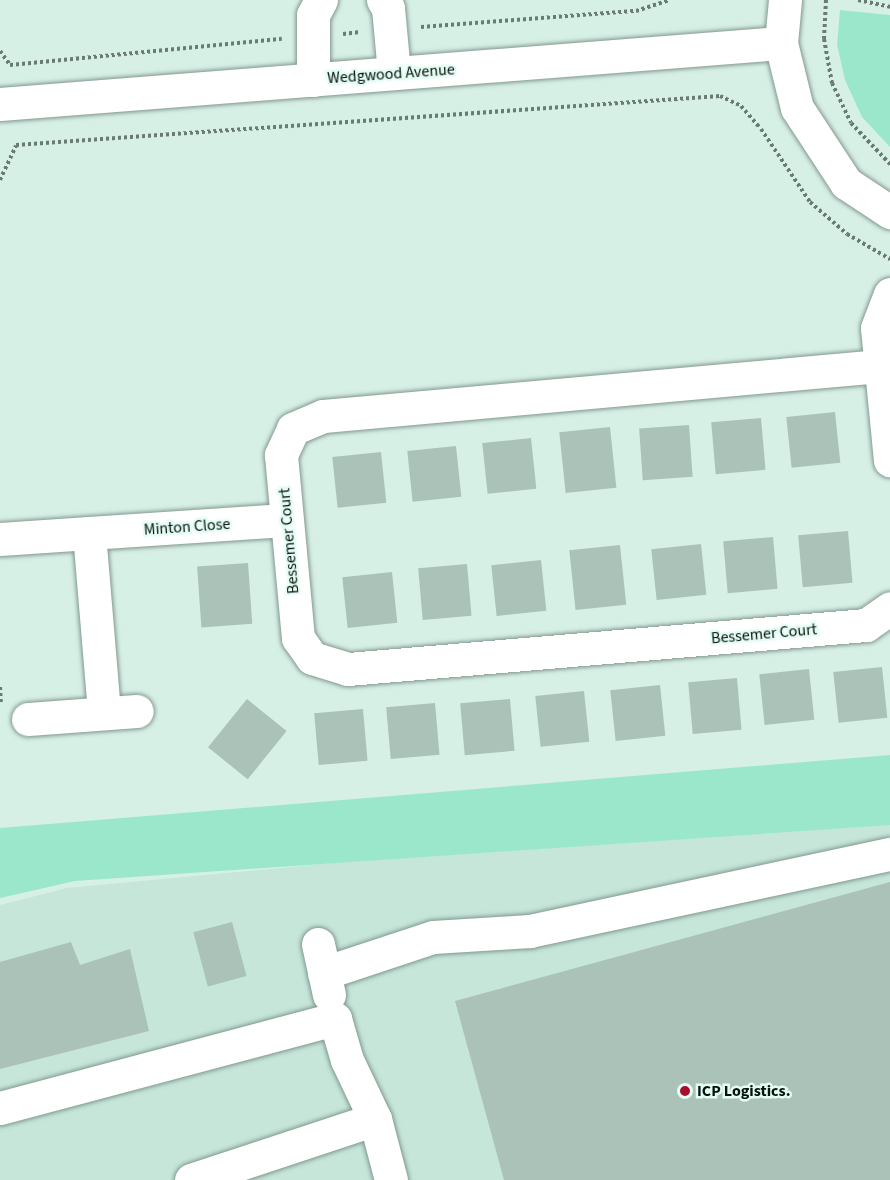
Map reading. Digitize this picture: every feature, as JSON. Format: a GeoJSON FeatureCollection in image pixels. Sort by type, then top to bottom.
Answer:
{"type":"FeatureCollection","features":[{"type":"Feature","properties":{"kind":"street"},"geometry":{"type":"LineString","coordinates":[[313,80],[313,15],[321,0]]}},
{"type":"Feature","properties":{"kind":"street"},"geometry":{"type":"LineString","coordinates":[[384,0],[388,8],[393,74]]}},
{"type":"Feature","properties":{"kind":"street"},"geometry":{"type":"LineString","coordinates":[[785,0],[781,43],[797,108],[846,183],[890,212]]}},
{"type":"Feature","properties":{"kind":"street","name":"Wedgwood Avenue"},"geometry":{"type":"LineString","coordinates":[[0,104],[781,43]]}},
{"type":"Feature","properties":{"kind":"street"},"geometry":{"type":"LineString","coordinates":[[890,294],[877,328],[890,460]]}},
{"type":"Feature","properties":{"kind":"street","name":"Bessemer Court"},"geometry":{"type":"LineString","coordinates":[[880,366],[323,416],[292,429],[281,455],[285,520],[298,638],[312,658],[348,669],[866,625],[890,608]]}},
{"type":"Feature","properties":{"kind":"street","name":"Minton Close"},"geometry":{"type":"LineString","coordinates":[[0,539],[285,520]]}},
{"type":"Feature","properties":{"kind":"street"},"geometry":{"type":"LineString","coordinates":[[89,533],[104,711]]}},
{"type":"Feature","properties":{"kind":"street"},"geometry":{"type":"LineString","coordinates":[[15,712],[137,711]]}},
{"type":"Feature","properties":{"kind":"street"},"geometry":{"type":"LineString","coordinates":[[391,1180],[375,1119],[347,1060],[321,959],[432,937],[530,931],[890,854]]}},
{"type":"Feature","properties":{"kind":"street"},"geometry":{"type":"LineString","coordinates":[[0,1108],[335,1019]]}},
{"type":"Feature","properties":{"kind":"street"},"geometry":{"type":"LineString","coordinates":[[191,1180],[375,1119]]}},
{"type":"Feature","properties":{"kind":"path"},"geometry":{"type":"LineString","coordinates":[[826,0],[824,39],[832,82],[851,123],[890,164]]}},
{"type":"Feature","properties":{"kind":"path"},"geometry":{"type":"LineString","coordinates":[[858,0],[890,7]]}},
{"type":"Feature","properties":{"kind":"path"},"geometry":{"type":"LineString","coordinates":[[0,180],[16,146],[720,96],[741,106],[761,129],[810,202],[847,234],[890,259]]}},
{"type":"Feature","properties":{"kind":"path"},"geometry":{"type":"LineString","coordinates":[[0,687],[15,712]]}},
{"type":"Feature","properties":{"kind":"shaded area"},"geometry":{"type":"Polygon","coordinates":[[[890,811],[890,1180],[0,1180],[0,905],[67,888],[890,811]]]}},
{"type":"Feature","properties":{"kind":"green space"},"geometry":{"type":"Polygon","coordinates":[[[840,10],[890,15],[890,147],[862,117],[845,80],[837,45],[840,10]]]}},
{"type":"Feature","properties":{"kind":"green space"},"geometry":{"type":"Polygon","coordinates":[[[890,755],[890,825],[75,881],[0,898],[0,828],[890,755]]]}},
{"type":"Feature","properties":{"kind":"building"},"geometry":{"type":"Polygon","coordinates":[[[835,412],[840,463],[792,468],[786,417],[835,412]]]}},
{"type":"Feature","properties":{"kind":"building"},"geometry":{"type":"Polygon","coordinates":[[[761,418],[766,470],[716,474],[711,422],[761,418]]]}},
{"type":"Feature","properties":{"kind":"building"},"geometry":{"type":"Polygon","coordinates":[[[689,425],[693,477],[643,480],[639,428],[689,425]]]}},
{"type":"Feature","properties":{"kind":"building"},"geometry":{"type":"Polygon","coordinates":[[[610,427],[616,488],[566,493],[559,432],[610,427]]]}},
{"type":"Feature","properties":{"kind":"building"},"geometry":{"type":"Polygon","coordinates":[[[531,438],[536,489],[488,494],[482,443],[531,438]]]}},
{"type":"Feature","properties":{"kind":"building"},"geometry":{"type":"Polygon","coordinates":[[[456,446],[461,497],[413,502],[407,451],[456,446]]]}},
{"type":"Feature","properties":{"kind":"building"},"geometry":{"type":"Polygon","coordinates":[[[381,452],[386,503],[338,508],[332,457],[381,452]]]}},
{"type":"Feature","properties":{"kind":"building"},"geometry":{"type":"Polygon","coordinates":[[[848,531],[853,583],[803,587],[798,535],[848,531]]]}},
{"type":"Feature","properties":{"kind":"building"},"geometry":{"type":"Polygon","coordinates":[[[773,537],[778,589],[728,593],[723,541],[773,537]]]}},
{"type":"Feature","properties":{"kind":"building"},"geometry":{"type":"Polygon","coordinates":[[[701,544],[706,595],[657,600],[651,549],[701,544]]]}},
{"type":"Feature","properties":{"kind":"building"},"geometry":{"type":"Polygon","coordinates":[[[620,545],[626,605],[576,610],[569,550],[620,545]]]}},
{"type":"Feature","properties":{"kind":"building"},"geometry":{"type":"Polygon","coordinates":[[[541,560],[546,611],[497,616],[491,565],[541,560]]]}},
{"type":"Feature","properties":{"kind":"building"},"geometry":{"type":"Polygon","coordinates":[[[248,563],[252,624],[201,627],[197,567],[248,563]]]}},
{"type":"Feature","properties":{"kind":"building"},"geometry":{"type":"Polygon","coordinates":[[[467,564],[472,616],[423,620],[418,568],[467,564]]]}},
{"type":"Feature","properties":{"kind":"building"},"geometry":{"type":"Polygon","coordinates":[[[392,572],[397,623],[348,628],[342,577],[392,572]]]}},
{"type":"Feature","properties":{"kind":"building"},"geometry":{"type":"Polygon","coordinates":[[[882,667],[887,718],[839,723],[833,672],[882,667]]]}},
{"type":"Feature","properties":{"kind":"building"},"geometry":{"type":"Polygon","coordinates":[[[809,669],[814,720],[765,725],[759,674],[809,669]]]}},
{"type":"Feature","properties":{"kind":"building"},"geometry":{"type":"Polygon","coordinates":[[[737,678],[742,730],[693,734],[688,682],[737,678]]]}},
{"type":"Feature","properties":{"kind":"building"},"geometry":{"type":"Polygon","coordinates":[[[660,685],[665,736],[616,741],[610,690],[660,685]]]}},
{"type":"Feature","properties":{"kind":"building"},"geometry":{"type":"Polygon","coordinates":[[[584,691],[589,742],[541,747],[535,696],[584,691]]]}},
{"type":"Feature","properties":{"kind":"building"},"geometry":{"type":"Polygon","coordinates":[[[247,699],[287,731],[248,779],[208,747],[247,699]]]}},
{"type":"Feature","properties":{"kind":"building"},"geometry":{"type":"Polygon","coordinates":[[[510,699],[515,751],[465,755],[460,703],[510,699]]]}},
{"type":"Feature","properties":{"kind":"building"},"geometry":{"type":"Polygon","coordinates":[[[435,703],[440,755],[391,759],[386,707],[435,703]]]}},
{"type":"Feature","properties":{"kind":"building"},"geometry":{"type":"Polygon","coordinates":[[[363,709],[368,761],[319,765],[314,713],[363,709]]]}},
{"type":"Feature","properties":{"kind":"building","name":"ICP Logistics."},"geometry":{"type":"Polygon","coordinates":[[[890,882],[890,1180],[504,1180],[455,1001],[890,882]]]}},
{"type":"Feature","properties":{"kind":"building"},"geometry":{"type":"Polygon","coordinates":[[[232,922],[246,976],[208,986],[193,932],[232,922]]]}},
{"type":"Feature","properties":{"kind":"building"},"geometry":{"type":"Polygon","coordinates":[[[71,942],[80,965],[130,949],[149,1031],[0,1069],[0,962],[71,942]]]}},
{"type":"Feature","properties":{"kind":"place","name":"ICP Logistics."},"geometry":{"type":"Point","coordinates":[685,1091]}}]}
